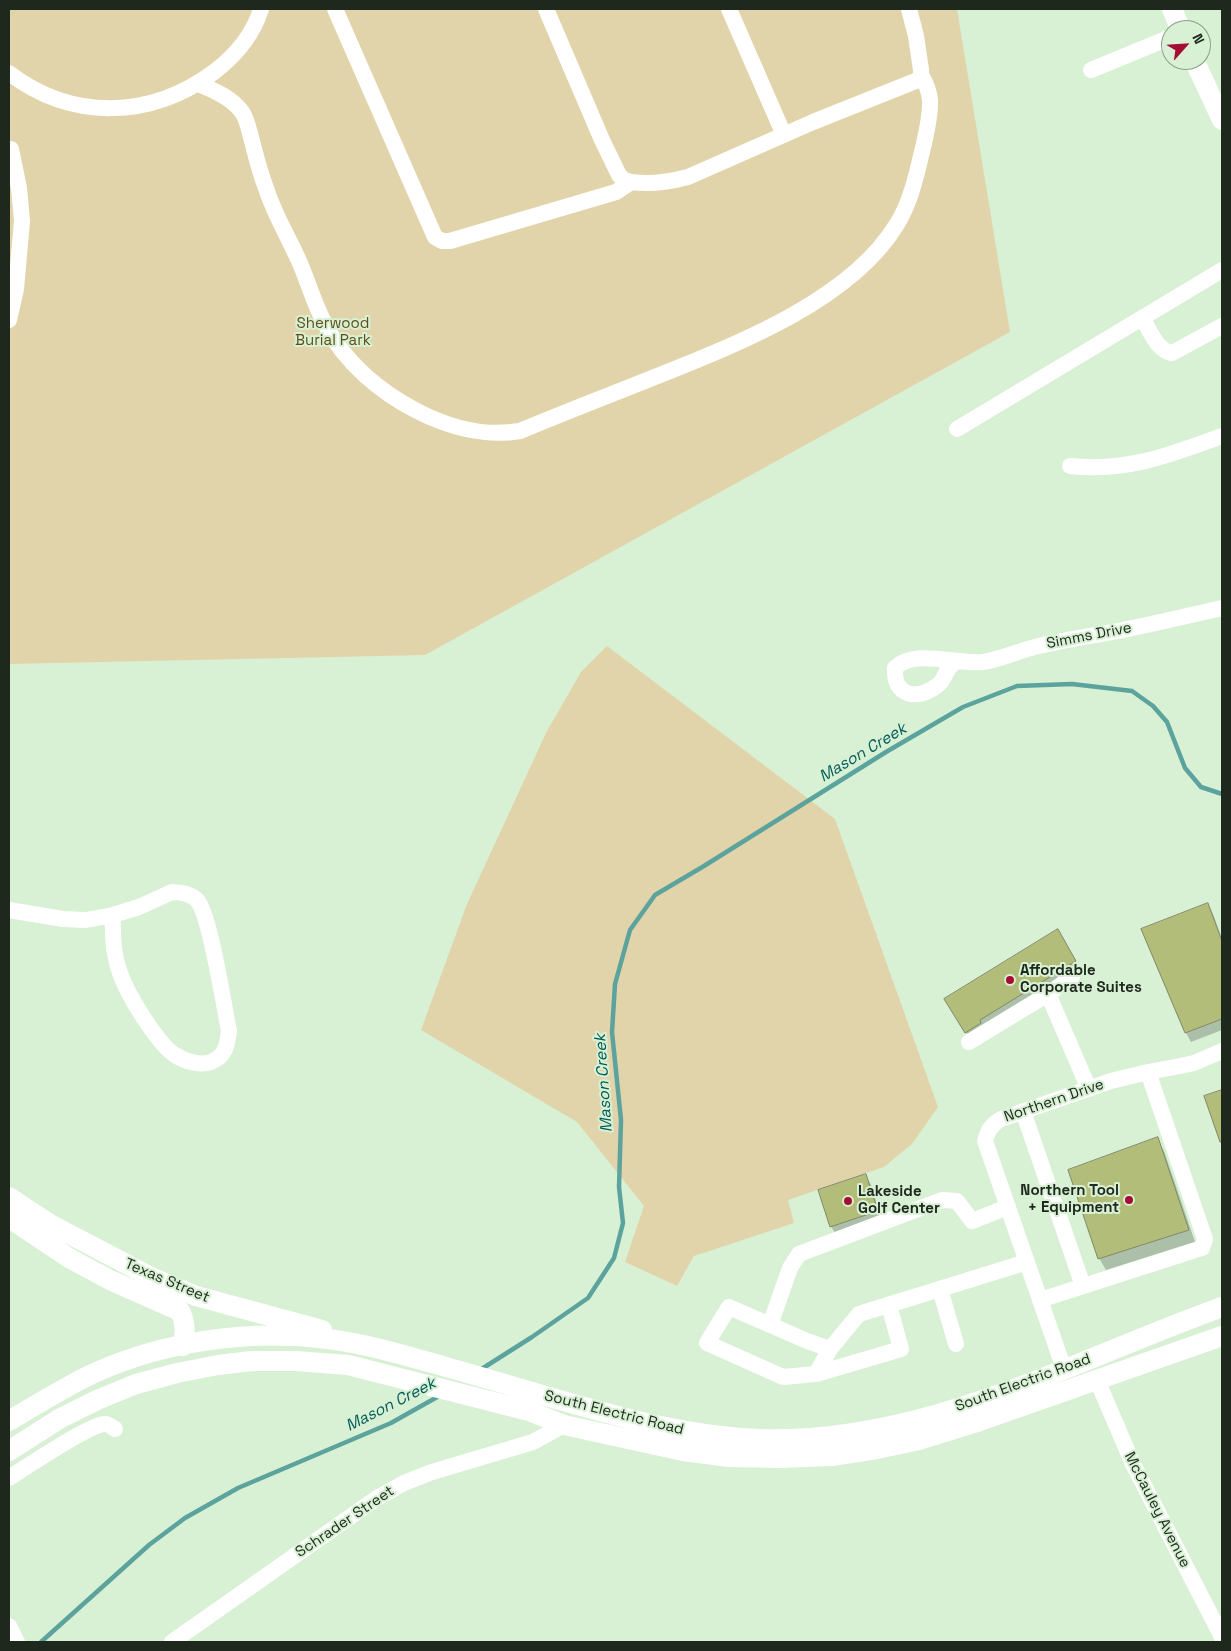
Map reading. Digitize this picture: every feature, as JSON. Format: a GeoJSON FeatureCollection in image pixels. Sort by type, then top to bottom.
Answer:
{"type":"FeatureCollection","features":[{"type":"Feature","properties":{"kind":"main road"},"geometry":{"type":"LineString","coordinates":[[1199,70],[1222,120]]}},
{"type":"Feature","properties":{"kind":"main road","name":"Texas Street"},"geometry":{"type":"LineString","coordinates":[[9,1197],[50,1224],[153,1278],[196,1296],[317,1328],[366,1346]]}},
{"type":"Feature","properties":{"kind":"main road","name":"Texas Street"},"geometry":{"type":"LineString","coordinates":[[9,1218],[35,1237],[110,1280],[180,1311],[185,1326],[182,1346]]}},
{"type":"Feature","properties":{"kind":"main road","name":"South Electric Road"},"geometry":{"type":"LineString","coordinates":[[9,1421],[55,1393],[92,1374],[124,1362],[182,1346],[225,1339],[265,1336],[305,1337],[366,1346],[420,1359],[629,1420],[679,1430],[722,1437],[763,1440],[813,1438],[889,1427],[936,1415],[1012,1390],[1222,1307]]}},
{"type":"Feature","properties":{"kind":"main road","name":"South Electric Road"},"geometry":{"type":"LineString","coordinates":[[9,1451],[59,1419],[97,1400],[136,1384],[210,1366],[252,1361],[296,1361],[348,1365],[529,1411],[564,1425],[682,1451],[730,1457],[832,1456],[919,1440],[974,1423],[1222,1336]]}},
{"type":"Feature","properties":{"kind":"street"},"geometry":{"type":"LineString","coordinates":[[9,73],[38,92],[59,100],[81,106],[116,109],[132,108],[181,92],[198,84],[224,65],[251,32],[261,9]]}},
{"type":"Feature","properties":{"kind":"street"},"geometry":{"type":"LineString","coordinates":[[334,9],[435,237],[442,241],[450,241],[616,192],[631,182]]}},
{"type":"Feature","properties":{"kind":"street"},"geometry":{"type":"LineString","coordinates":[[546,9],[614,167],[619,176],[631,182],[643,184],[668,182],[688,177],[918,80],[922,75]]}},
{"type":"Feature","properties":{"kind":"street"},"geometry":{"type":"LineString","coordinates":[[729,9],[784,135]]}},
{"type":"Feature","properties":{"kind":"street"},"geometry":{"type":"LineString","coordinates":[[198,84],[216,91],[234,103],[243,113],[249,124],[272,209],[299,262],[324,324],[337,345],[353,364],[379,388],[402,404],[427,416],[453,426],[487,433],[504,434],[520,431],[684,365],[758,332],[796,313],[839,285],[861,267],[897,223],[915,180],[924,147],[930,101],[927,86],[922,75],[916,36],[909,9]]}},
{"type":"Feature","properties":{"kind":"street"},"geometry":{"type":"LineString","coordinates":[[1091,70],[1161,41]]}},
{"type":"Feature","properties":{"kind":"street"},"geometry":{"type":"LineString","coordinates":[[9,320],[16,289],[22,221],[10,148]]}},
{"type":"Feature","properties":{"kind":"street"},"geometry":{"type":"LineString","coordinates":[[957,429],[1222,270]]}},
{"type":"Feature","properties":{"kind":"street"},"geometry":{"type":"LineString","coordinates":[[1142,318],[1161,348],[1166,352],[1172,353],[1222,326]]}},
{"type":"Feature","properties":{"kind":"street"},"geometry":{"type":"LineString","coordinates":[[1070,466],[1090,468],[1114,467],[1145,462],[1222,436]]}},
{"type":"Feature","properties":{"kind":"street","name":"Simms Drive"},"geometry":{"type":"LineString","coordinates":[[957,661],[985,662],[1038,646],[1222,608]]}},
{"type":"Feature","properties":{"kind":"street"},"geometry":{"type":"LineString","coordinates":[[9,910],[63,919],[86,920],[139,907],[172,892],[188,894],[196,899],[203,909],[229,1031],[224,1054],[218,1060],[208,1063],[186,1060],[174,1054],[161,1042],[134,1002],[114,958],[112,915]]}},
{"type":"Feature","properties":{"kind":"street"},"geometry":{"type":"LineString","coordinates":[[969,1042],[1048,994],[1072,977]]}},
{"type":"Feature","properties":{"kind":"street"},"geometry":{"type":"LineString","coordinates":[[1048,994],[1089,1089]]}},
{"type":"Feature","properties":{"kind":"street","name":"Northern Drive"},"geometry":{"type":"LineString","coordinates":[[1064,1369],[985,1141],[987,1132],[1000,1119],[1023,1111],[1111,1081],[1194,1062],[1222,1051]]}},
{"type":"Feature","properties":{"kind":"street"},"geometry":{"type":"LineString","coordinates":[[1040,1300],[1202,1248],[1205,1238],[1148,1072]]}},
{"type":"Feature","properties":{"kind":"street"},"geometry":{"type":"LineString","coordinates":[[1023,1111],[1083,1286]]}},
{"type":"Feature","properties":{"kind":"street"},"geometry":{"type":"LineString","coordinates":[[770,1325],[790,1268],[799,1254],[942,1200],[957,1201],[972,1221],[1008,1208]]}},
{"type":"Feature","properties":{"kind":"street"},"geometry":{"type":"LineString","coordinates":[[816,1374],[830,1349],[859,1314],[1027,1262]]}},
{"type":"Feature","properties":{"kind":"street"},"geometry":{"type":"LineString","coordinates":[[940,1289],[956,1344]]}},
{"type":"Feature","properties":{"kind":"street"},"geometry":{"type":"LineString","coordinates":[[830,1349],[807,1342],[728,1306],[707,1343],[783,1377],[816,1374],[901,1349],[889,1305]]}},
{"type":"Feature","properties":{"kind":"street","name":"McCauley Avenue"},"geometry":{"type":"LineString","coordinates":[[1097,1380],[1133,1464],[1222,1637]]}},
{"type":"Feature","properties":{"kind":"street"},"geometry":{"type":"LineString","coordinates":[[9,1478],[82,1433],[104,1423],[111,1425],[115,1429]]}},
{"type":"Feature","properties":{"kind":"street","name":"Schrader Street"},"geometry":{"type":"LineString","coordinates":[[172,1642],[377,1498],[404,1483],[432,1472],[534,1442],[564,1425]]}},
{"type":"Feature","properties":{"kind":"green space","name":"Sherwood Burial Park"},"geometry":{"type":"Polygon","coordinates":[[[9,9],[957,9],[1010,332],[425,655],[9,664],[9,9]]]}},
{"type":"Feature","properties":{"kind":"green space"},"geometry":{"type":"Polygon","coordinates":[[[607,646],[835,819],[938,1107],[912,1144],[884,1167],[788,1200],[794,1223],[694,1256],[677,1286],[625,1262],[644,1206],[577,1122],[421,1030],[467,904],[547,731],[581,672],[607,646]]]}},
{"type":"Feature","properties":{"kind":"building"},"geometry":{"type":"Polygon","coordinates":[[[1208,903],[1222,941],[1222,1019],[1185,1033],[1141,929],[1208,903]]]}},
{"type":"Feature","properties":{"kind":"building","name":"Affordable Corporate Suites"},"geometry":{"type":"Polygon","coordinates":[[[1058,929],[1076,961],[980,1020],[981,1023],[965,1033],[944,999],[1058,929]]]}},
{"type":"Feature","properties":{"kind":"building"},"geometry":{"type":"Polygon","coordinates":[[[1222,1090],[1222,1142],[1220,1142],[1204,1096],[1222,1090]]]}},
{"type":"Feature","properties":{"kind":"building","name":"Northern Tool + Equipment"},"geometry":{"type":"Polygon","coordinates":[[[1158,1137],[1189,1230],[1098,1259],[1068,1170],[1158,1137]]]}},
{"type":"Feature","properties":{"kind":"building","name":"Lakeside Golf Center"},"geometry":{"type":"Polygon","coordinates":[[[866,1174],[878,1211],[830,1227],[818,1190],[866,1174]]]}},
{"type":"Feature","properties":{"kind":"waterway","name":"Mason Creek"},"geometry":{"type":"LineString","coordinates":[[480,1370],[588,1298],[614,1258],[623,1223],[619,1187],[621,1120],[612,1032],[615,984],[630,930],[655,895],[886,752],[963,707],[1017,686],[1072,684],[1132,691],[1153,706],[1167,722],[1185,768],[1201,787],[1222,794]]}},
{"type":"Feature","properties":{"kind":"waterway","name":"Mason Creek"},"geometry":{"type":"LineString","coordinates":[[41,1642],[149,1545],[185,1518],[238,1488],[391,1423],[439,1396]]}},
{"type":"Feature","properties":{"kind":"place","name":"Affordable Corporate Suites"},"geometry":{"type":"Point","coordinates":[1010,980]}},
{"type":"Feature","properties":{"kind":"place","name":"Northern Tool + Equipment"},"geometry":{"type":"Point","coordinates":[1129,1200]}},
{"type":"Feature","properties":{"kind":"place","name":"Lakeside Golf Center"},"geometry":{"type":"Point","coordinates":[848,1201]}}]}
